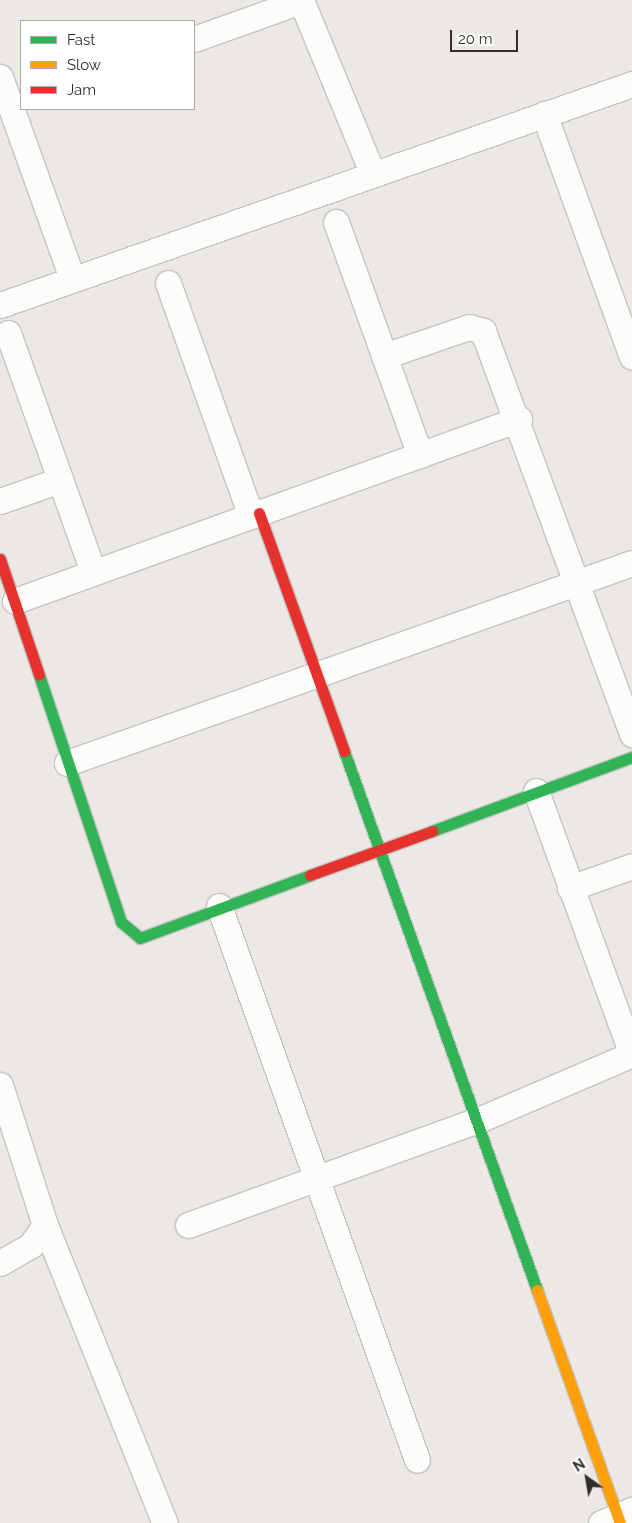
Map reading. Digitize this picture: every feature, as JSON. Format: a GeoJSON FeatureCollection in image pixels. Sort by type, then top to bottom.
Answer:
{"type":"FeatureCollection","features":[{"type":"Feature","properties":{"kind":"street"},"geometry":{"type":"LineString","coordinates":[[195,39],[301,0],[372,172]]}},
{"type":"Feature","properties":{"kind":"street"},"geometry":{"type":"LineString","coordinates":[[0,78],[72,278]]}},
{"type":"Feature","properties":{"kind":"street"},"geometry":{"type":"LineString","coordinates":[[0,305],[372,172],[632,84]]}},
{"type":"Feature","properties":{"kind":"street"},"geometry":{"type":"LineString","coordinates":[[544,114],[632,358]]}},
{"type":"Feature","properties":{"kind":"street"},"geometry":{"type":"LineString","coordinates":[[336,222],[420,455]]}},
{"type":"Feature","properties":{"kind":"street"},"geometry":{"type":"LineString","coordinates":[[168,283],[318,677],[618,1518]]}},
{"type":"Feature","properties":{"kind":"street"},"geometry":{"type":"LineString","coordinates":[[384,356],[468,327],[483,331],[520,419],[632,734]]}},
{"type":"Feature","properties":{"kind":"street"},"geometry":{"type":"LineString","coordinates":[[8,333],[93,572]]}},
{"type":"Feature","properties":{"kind":"street"},"geometry":{"type":"LineString","coordinates":[[15,601],[520,419]]}},
{"type":"Feature","properties":{"kind":"street"},"geometry":{"type":"LineString","coordinates":[[0,501],[60,480]]}},
{"type":"Feature","properties":{"kind":"street"},"geometry":{"type":"LineString","coordinates":[[0,559],[121,922],[130,934],[140,938],[219,906],[632,757]]}},
{"type":"Feature","properties":{"kind":"street"},"geometry":{"type":"LineString","coordinates":[[67,763],[318,677],[632,563]]}},
{"type":"Feature","properties":{"kind":"street"},"geometry":{"type":"LineString","coordinates":[[188,1225],[476,1121],[632,1054],[536,791]]}},
{"type":"Feature","properties":{"kind":"street"},"geometry":{"type":"LineString","coordinates":[[570,888],[632,866]]}},
{"type":"Feature","properties":{"kind":"street"},"geometry":{"type":"LineString","coordinates":[[219,906],[416,1460]]}},
{"type":"Feature","properties":{"kind":"street"},"geometry":{"type":"LineString","coordinates":[[0,1085],[45,1225],[165,1523]]}},
{"type":"Feature","properties":{"kind":"street"},"geometry":{"type":"LineString","coordinates":[[0,1263],[31,1245],[45,1225]]}},
{"type":"Feature","properties":{"kind":"traffic: fast"},"geometry":{"type":"LineString","coordinates":[[39,675],[121,922],[140,938],[310,875]]}},
{"type":"Feature","properties":{"kind":"traffic: fast"},"geometry":{"type":"LineString","coordinates":[[344,751],[537,1290]]}},
{"type":"Feature","properties":{"kind":"traffic: fast"},"geometry":{"type":"LineString","coordinates":[[432,831],[632,757]]}},
{"type":"Feature","properties":{"kind":"traffic: slow"},"geometry":{"type":"LineString","coordinates":[[537,1290],[620,1523]]}},
{"type":"Feature","properties":{"kind":"traffic: jam"},"geometry":{"type":"LineString","coordinates":[[259,513],[344,751]]}},
{"type":"Feature","properties":{"kind":"traffic: jam"},"geometry":{"type":"LineString","coordinates":[[0,559],[39,675]]}},
{"type":"Feature","properties":{"kind":"traffic: jam"},"geometry":{"type":"LineString","coordinates":[[310,875],[432,831]]}}]}
